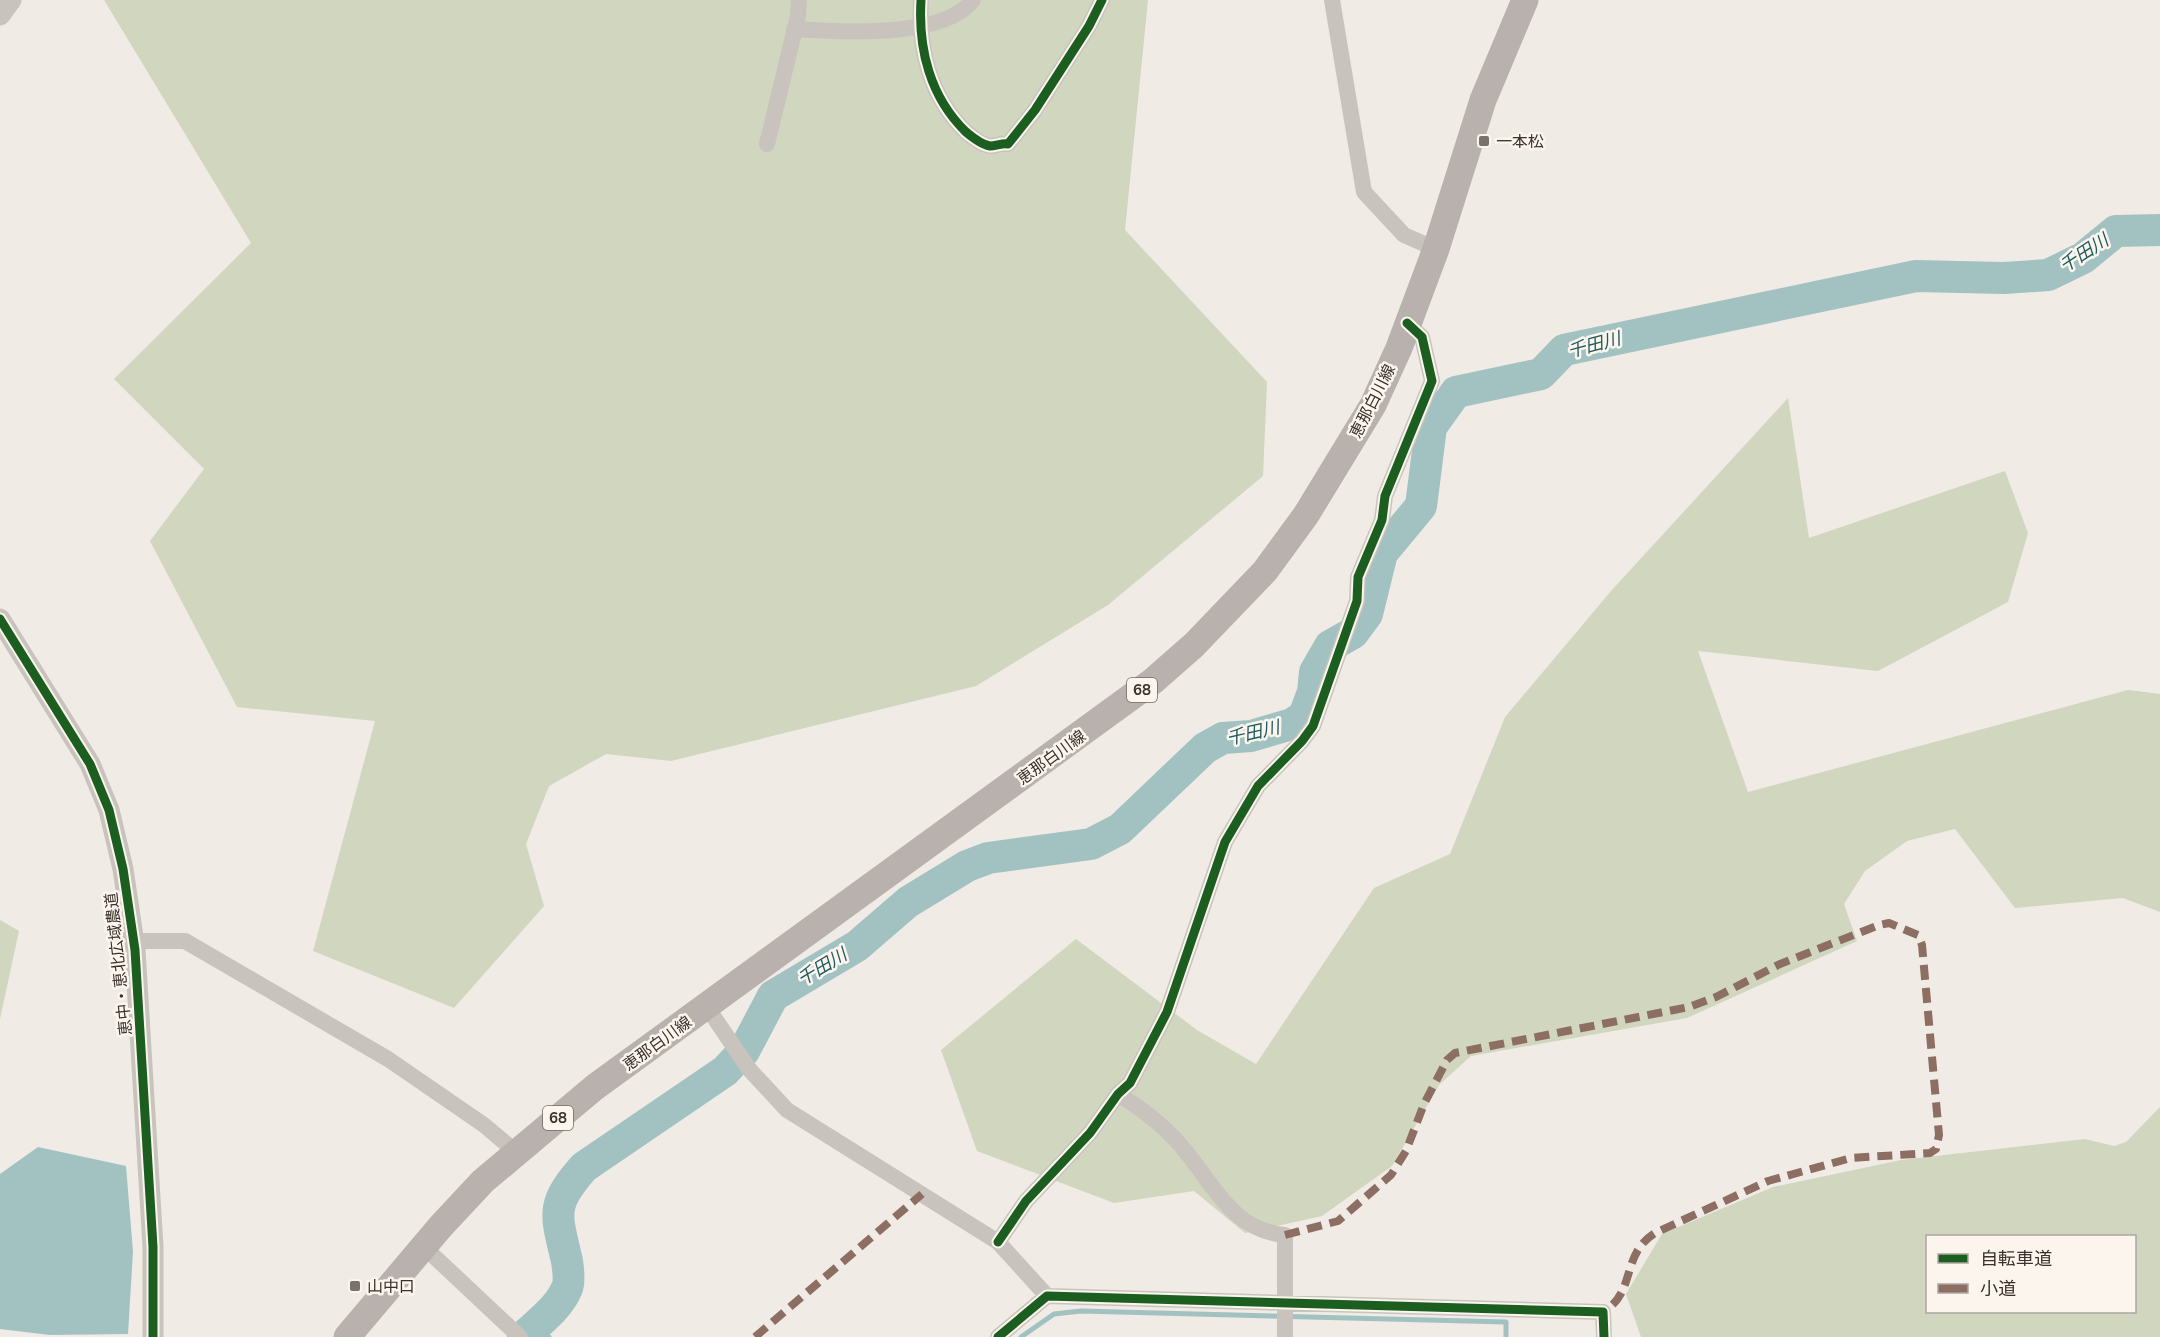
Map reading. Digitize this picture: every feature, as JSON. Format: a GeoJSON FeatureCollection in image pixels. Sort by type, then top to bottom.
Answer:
{"type":"FeatureCollection","features":[{"type":"Feature","properties":{"kind":"main road","name":"恵那白川線"},"geometry":{"type":"LineString","coordinates":[[347,1337],[423,1246],[483,1181],[516,1152],[596,1087],[1153,681],[1194,645],[1264,571],[1306,515],[1374,405],[1436,249],[1484,100],[1525,0]]}},
{"type":"Feature","properties":{"kind":"street"},"geometry":{"type":"LineString","coordinates":[[0,15],[10,0]]}},
{"type":"Feature","properties":{"kind":"street"},"geometry":{"type":"LineString","coordinates":[[767,144],[799,0]]}},
{"type":"Feature","properties":{"kind":"street"},"geometry":{"type":"LineString","coordinates":[[921,0],[920,27],[929,75],[954,120],[972,137],[989,146],[1008,144],[1035,110],[1089,26],[1102,0]]}},
{"type":"Feature","properties":{"kind":"street"},"geometry":{"type":"LineString","coordinates":[[794,29],[849,33],[920,27],[967,8],[973,0]]}},
{"type":"Feature","properties":{"kind":"street"},"geometry":{"type":"LineString","coordinates":[[1332,0],[1364,192],[1404,235],[1436,249]]}},
{"type":"Feature","properties":{"kind":"street"},"geometry":{"type":"LineString","coordinates":[[998,1242],[1026,1201],[1090,1132],[1118,1094],[1130,1083],[1167,1012],[1225,842],[1258,786],[1302,741],[1313,726],[1357,601],[1358,577],[1382,520],[1385,496],[1432,381],[1422,337],[1407,323]]}},
{"type":"Feature","properties":{"kind":"street","name":"恵中・恵北広域農道"},"geometry":{"type":"LineString","coordinates":[[0,619],[84,754],[109,810],[120,859],[134,941],[153,1247],[153,1337]]}},
{"type":"Feature","properties":{"kind":"street"},"geometry":{"type":"LineString","coordinates":[[134,941],[185,941],[388,1059],[484,1125],[516,1152]]}},
{"type":"Feature","properties":{"kind":"street"},"geometry":{"type":"LineString","coordinates":[[707,1007],[733,1042],[749,1069],[787,1110],[998,1242],[1047,1296]]}},
{"type":"Feature","properties":{"kind":"street"},"geometry":{"type":"LineString","coordinates":[[1118,1094],[1137,1106],[1172,1135],[1197,1164],[1229,1209],[1238,1217],[1256,1228],[1285,1235],[1285,1337]]}},
{"type":"Feature","properties":{"kind":"street"},"geometry":{"type":"LineString","coordinates":[[423,1246],[518,1335]]}},
{"type":"Feature","properties":{"kind":"street"},"geometry":{"type":"LineString","coordinates":[[998,1337],[1047,1296],[1285,1305],[1485,1307],[1603,1312],[1604,1337]]}},
{"type":"Feature","properties":{"kind":"green space"},"geometry":{"type":"Polygon","coordinates":[[[104,0],[1148,0],[1125,230],[1267,382],[1263,476],[1108,605],[976,686],[671,761],[606,754],[549,786],[526,844],[544,906],[454,1008],[313,951],[375,721],[237,707],[150,541],[204,469],[114,379],[251,243],[104,0]]]}},
{"type":"Feature","properties":{"kind":"green space"},"geometry":{"type":"Polygon","coordinates":[[[1788,398],[1809,538],[2005,471],[2028,533],[2008,602],[1878,671],[1698,651],[1748,792],[2128,690],[2160,694],[2160,912],[2123,898],[2015,908],[1955,829],[1907,841],[1865,871],[1844,904],[1857,941],[1687,1018],[1471,1056],[1439,1085],[1392,1166],[1322,1216],[1245,1233],[1194,1191],[1114,1203],[977,1151],[941,1050],[1076,939],[1197,1030],[1256,1064],[1374,888],[1450,854],[1505,717],[1611,591],[1788,398]]]}},
{"type":"Feature","properties":{"kind":"green space"},"geometry":{"type":"Polygon","coordinates":[[[0,920],[19,931],[0,1019],[0,920]]]}},
{"type":"Feature","properties":{"kind":"green space"},"geometry":{"type":"Polygon","coordinates":[[[2160,1107],[2160,1337],[1641,1337],[1626,1294],[1662,1234],[1773,1187],[1901,1160],[2085,1139],[2114,1146],[2126,1142],[2160,1107]]]}},
{"type":"Feature","properties":{"kind":"water"},"geometry":{"type":"Polygon","coordinates":[[[38,1147],[126,1166],[133,1252],[128,1334],[50,1335],[0,1329],[0,1174],[38,1147]]]}},
{"type":"Feature","properties":{"kind":"waterway","name":"千田川"},"geometry":{"type":"LineString","coordinates":[[523,1337],[554,1309],[567,1288],[568,1267],[560,1232],[559,1211],[565,1191],[573,1180],[584,1167],[725,1071],[744,1051],[773,996],[857,946],[908,902],[967,866],[988,858],[1091,844],[1120,829],[1205,748],[1223,738],[1251,736],[1292,724],[1304,716],[1313,692],[1315,672],[1330,646],[1353,633],[1367,614],[1382,553],[1421,506],[1431,427],[1456,392],[1541,374],[1564,350],[1916,276],[2004,278],[2048,275],[2083,258],[2116,231],[2160,230]]}},
{"type":"Feature","properties":{"kind":"waterway"},"geometry":{"type":"LineString","coordinates":[[1021,1337],[1054,1314],[1081,1311],[1506,1322],[1506,1337]]}},
{"type":"Feature","properties":{"kind":"waterway"},"geometry":{"type":"LineString","coordinates":[[531,1330],[549,1337]]}},
{"type":"Feature","properties":{"kind":"marked path"},"geometry":{"type":"LineString","coordinates":[[1285,1235],[1338,1221],[1391,1175],[1406,1151],[1424,1104],[1447,1060],[1455,1053],[1689,1007],[1716,997],[1780,964],[1879,925],[1889,923],[1918,935],[1922,945],[1939,1135],[1936,1149],[1930,1153],[1851,1158],[1768,1181],[1655,1233],[1637,1252],[1621,1294],[1614,1304],[1603,1312]]}},
{"type":"Feature","properties":{"kind":"marked path"},"geometry":{"type":"LineString","coordinates":[[755,1337],[922,1194]]}},
{"type":"Feature","properties":{"kind":"cycle path"},"geometry":{"type":"LineString","coordinates":[[921,0],[924,54],[935,88],[943,104],[966,132],[990,146],[1008,144],[1035,110],[1089,26],[1102,0]]}},
{"type":"Feature","properties":{"kind":"cycle path"},"geometry":{"type":"LineString","coordinates":[[998,1242],[1026,1201],[1090,1133],[1118,1094],[1130,1083],[1167,1012],[1225,842],[1258,786],[1302,741],[1313,726],[1357,601],[1358,577],[1382,520],[1385,496],[1432,381],[1422,337],[1407,323]]}},
{"type":"Feature","properties":{"kind":"cycle path"},"geometry":{"type":"LineString","coordinates":[[0,619],[90,764],[109,810],[123,869],[135,950],[153,1247],[153,1337]]}},
{"type":"Feature","properties":{"kind":"cycle path"},"geometry":{"type":"LineString","coordinates":[[998,1337],[1047,1296],[1603,1312],[1604,1337]]}},
{"type":"Feature","properties":{"kind":"place","name":"一本松"},"geometry":{"type":"Point","coordinates":[1484,141]}},
{"type":"Feature","properties":{"kind":"place","name":"山中口"},"geometry":{"type":"Point","coordinates":[355,1286]}}]}
